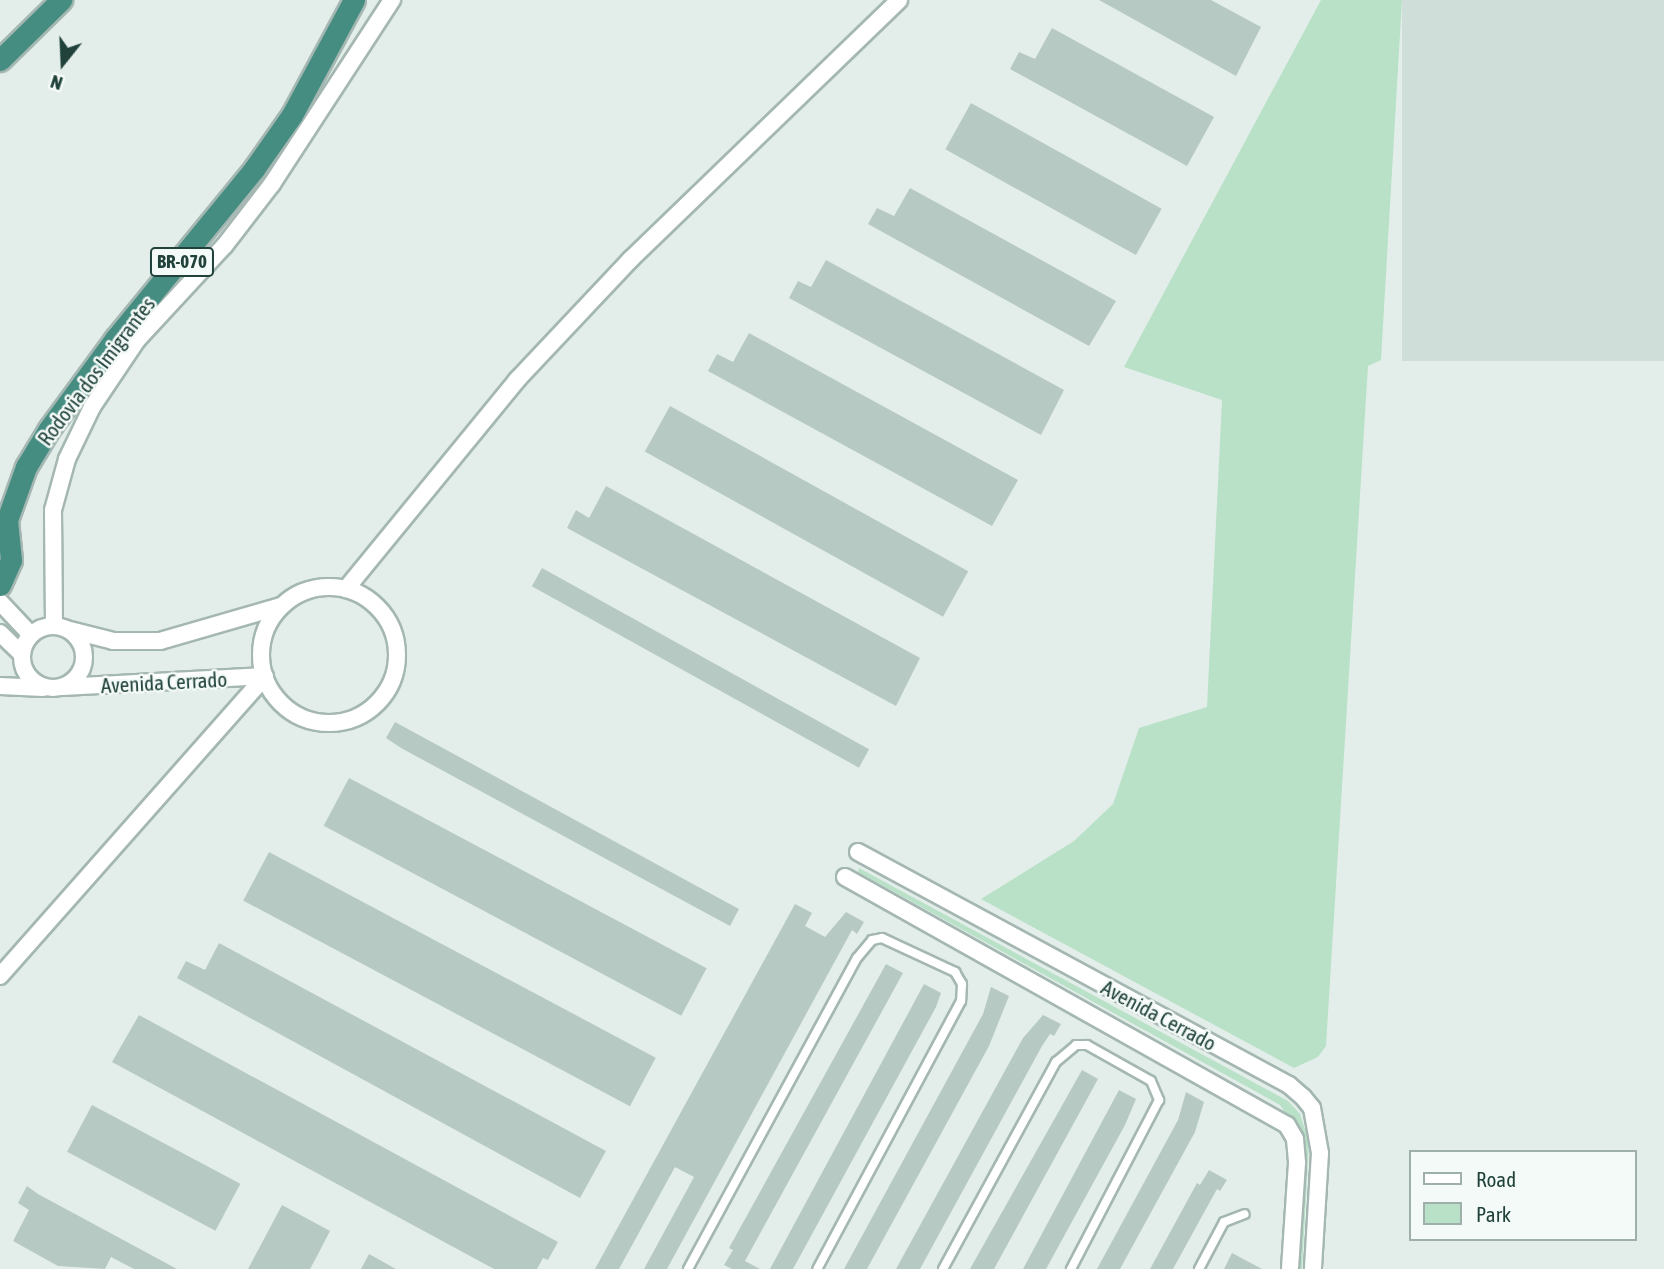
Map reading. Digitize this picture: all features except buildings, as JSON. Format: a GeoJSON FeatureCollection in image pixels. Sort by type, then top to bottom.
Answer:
{"type":"FeatureCollection","features":[{"type":"Feature","properties":{"kind":"highway"},"geometry":{"type":"LineString","coordinates":[[0,60],[61,0]]}},
{"type":"Feature","properties":{"kind":"highway","name":"Rodovia dos Imigrantes"},"geometry":{"type":"LineString","coordinates":[[0,585],[11,559],[7,520],[13,498],[49,429],[115,339],[254,169],[292,115],[354,0]]}},
{"type":"Feature","properties":{"kind":"street"},"geometry":{"type":"LineString","coordinates":[[30,634],[54,625],[53,510],[67,459],[93,407],[138,340],[225,245],[272,184],[392,0]]}},
{"type":"Feature","properties":{"kind":"street"},"geometry":{"type":"LineString","coordinates":[[281,606],[268,624],[261,646],[265,676],[286,708],[306,719],[329,723],[360,715],[384,695],[397,655],[394,634],[384,615],[367,599],[346,589],[517,380],[630,260],[900,0]]}},
{"type":"Feature","properties":{"kind":"street","name":"Avenida Cerrado"},"geometry":{"type":"LineString","coordinates":[[54,625],[113,641],[160,640],[281,606],[312,590],[346,589]]}},
{"type":"Feature","properties":{"kind":"street"},"geometry":{"type":"LineString","coordinates":[[0,602],[30,634]]}},
{"type":"Feature","properties":{"kind":"street","name":"Avenida Cerrado"},"geometry":{"type":"LineString","coordinates":[[58,687],[79,675],[84,656],[70,630]]}},
{"type":"Feature","properties":{"kind":"street"},"geometry":{"type":"LineString","coordinates":[[0,634],[22,659],[33,681],[58,687]]}},
{"type":"Feature","properties":{"kind":"street"},"geometry":{"type":"LineString","coordinates":[[0,685],[17,677],[30,634]]}},
{"type":"Feature","properties":{"kind":"street"},"geometry":{"type":"LineString","coordinates":[[0,976],[265,676]]}},
{"type":"Feature","properties":{"kind":"street","name":"Avenida Cerrado"},"geometry":{"type":"LineString","coordinates":[[58,687],[265,676]]}},
{"type":"Feature","properties":{"kind":"street"},"geometry":{"type":"LineString","coordinates":[[0,685],[58,687]]}},
{"type":"Feature","properties":{"kind":"street","name":"Avenida Cerrado"},"geometry":{"type":"LineString","coordinates":[[858,852],[1289,1085],[1303,1097],[1312,1108],[1320,1153],[1313,1269]]}},
{"type":"Feature","properties":{"kind":"street","name":"Avenida Cerrado"},"geometry":{"type":"LineString","coordinates":[[845,877],[1287,1125],[1295,1139],[1297,1163],[1290,1269]]}},
{"type":"Feature","properties":{"kind":"lane"},"geometry":{"type":"LineString","coordinates":[[700,1269],[689,1267],[857,958],[872,940],[882,938],[955,972],[962,984],[961,1001],[817,1269]]}},
{"type":"Feature","properties":{"kind":"lane"},"geometry":{"type":"LineString","coordinates":[[943,1269],[1056,1062],[1076,1045],[1087,1045],[1150,1081],[1159,1100],[1071,1269]]}},
{"type":"Feature","properties":{"kind":"lane"},"geometry":{"type":"LineString","coordinates":[[1199,1269],[1224,1222],[1245,1214]]}},
{"type":"Feature","properties":{"kind":"shaded area"},"geometry":{"type":"Polygon","coordinates":[[[1402,0],[1664,0],[1664,361],[1402,361],[1402,0]]]}},
{"type":"Feature","properties":{"kind":"green space"},"geometry":{"type":"Polygon","coordinates":[[[1321,0],[1402,0],[1381,360],[1368,366],[1326,1046],[1318,1057],[1294,1068],[981,899],[1074,841],[1113,804],[1139,728],[1207,707],[1222,400],[1124,367],[1321,0]]]}},
{"type":"Feature","properties":{"kind":"green space"},"geometry":{"type":"Polygon","coordinates":[[[859,868],[1288,1101],[1300,1114],[1309,1142],[1302,1269],[1294,1269],[1299,1134],[1280,1105],[858,872],[859,868]]]}}]}
